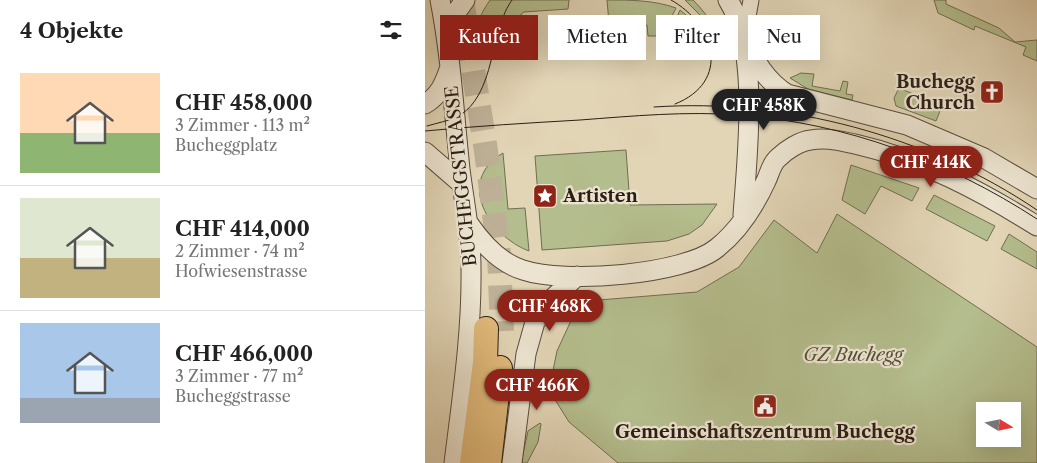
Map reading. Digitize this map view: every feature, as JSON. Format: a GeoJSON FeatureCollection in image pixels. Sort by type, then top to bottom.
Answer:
{"type":"FeatureCollection","features":[{"type":"Feature","properties":{"kind":"main road"},"geometry":{"type":"LineString","coordinates":[[472,463],[485,362],[494,330],[500,373],[489,463]]}},
{"type":"Feature","properties":{"kind":"street","name":"BUCHEGGSTRASSE"},"geometry":{"type":"LineString","coordinates":[[440,0],[443,15]]}},
{"type":"Feature","properties":{"kind":"street"},"geometry":{"type":"LineString","coordinates":[[454,15],[465,0]]}},
{"type":"Feature","properties":{"kind":"street"},"geometry":{"type":"LineString","coordinates":[[728,0],[757,65],[775,86],[787,94],[875,115],[916,129],[984,158],[1037,189]]}},
{"type":"Feature","properties":{"kind":"street"},"geometry":{"type":"LineString","coordinates":[[743,218],[748,110],[744,39],[751,0]]}},
{"type":"Feature","properties":{"kind":"street","name":"BUCHEGGSTRASSE"},"geometry":{"type":"LineString","coordinates":[[449,60],[462,184],[469,224],[471,268],[467,364],[454,463]]}},
{"type":"Feature","properties":{"kind":"street","name":"BUCHEGGSTRASSE"},"geometry":{"type":"LineString","coordinates":[[426,104],[443,87],[450,68]]}},
{"type":"Feature","properties":{"kind":"street"},"geometry":{"type":"LineString","coordinates":[[469,224],[494,253],[513,266],[530,272],[577,276],[641,272],[685,265],[703,258],[726,240],[743,218],[777,158],[791,148],[809,140],[829,138],[897,156],[951,178],[1005,206],[1037,226]]}},
{"type":"Feature","properties":{"kind":"street"},"geometry":{"type":"LineString","coordinates":[[425,152],[462,184]]}},
{"type":"Feature","properties":{"kind":"street"},"geometry":{"type":"LineString","coordinates":[[512,463],[527,354],[535,322],[552,299],[577,276]]}},
{"type":"Feature","properties":{"kind":"green space"},"geometry":{"type":"Polygon","coordinates":[[[490,0],[569,0],[568,9],[524,12],[521,15],[481,15],[490,0]]]}},
{"type":"Feature","properties":{"kind":"green space"},"geometry":{"type":"Polygon","coordinates":[[[607,0],[651,2],[676,8],[672,15],[656,15],[656,36],[648,36],[646,15],[608,15],[607,0]]]}},
{"type":"Feature","properties":{"kind":"green space"},"geometry":{"type":"Polygon","coordinates":[[[685,0],[693,0],[706,15],[700,15],[685,0]]]}},
{"type":"Feature","properties":{"kind":"green space"},"geometry":{"type":"Polygon","coordinates":[[[934,0],[946,0],[946,4],[999,28],[1015,42],[1037,40],[1037,61],[1023,55],[1026,47],[975,26],[974,30],[938,13],[934,0]]]}},
{"type":"Feature","properties":{"kind":"green space"},"geometry":{"type":"Polygon","coordinates":[[[680,10],[686,15],[678,15],[680,10]]]}},
{"type":"Feature","properties":{"kind":"green space"},"geometry":{"type":"Polygon","coordinates":[[[801,73],[814,74],[812,86],[840,91],[843,81],[848,82],[846,94],[853,95],[852,100],[808,89],[790,78],[801,73]]]}},
{"type":"Feature","properties":{"kind":"green space"},"geometry":{"type":"Polygon","coordinates":[[[899,88],[942,106],[936,121],[896,106],[894,98],[899,88]]]}},
{"type":"Feature","properties":{"kind":"green space"},"geometry":{"type":"Polygon","coordinates":[[[626,150],[630,205],[717,204],[702,225],[689,234],[667,241],[542,250],[535,156],[626,150]]]}},
{"type":"Feature","properties":{"kind":"green space"},"geometry":{"type":"Polygon","coordinates":[[[503,153],[508,209],[525,208],[529,251],[514,244],[501,233],[483,207],[480,192],[481,178],[489,165],[503,153]]]}},
{"type":"Feature","properties":{"kind":"green space"},"geometry":{"type":"Polygon","coordinates":[[[851,165],[919,188],[912,201],[881,186],[865,214],[842,200],[851,165]]]}},
{"type":"Feature","properties":{"kind":"green space"},"geometry":{"type":"Polygon","coordinates":[[[934,195],[995,226],[987,241],[926,209],[934,195]]]}},
{"type":"Feature","properties":{"kind":"green space","name":"GZ Buchegg"},"geometry":{"type":"Polygon","coordinates":[[[837,214],[1037,347],[1037,463],[618,463],[569,422],[549,390],[557,351],[575,312],[599,300],[697,292],[739,267],[774,220],[817,253],[837,214]]]}},
{"type":"Feature","properties":{"kind":"green space"},"geometry":{"type":"Polygon","coordinates":[[[1009,234],[1037,252],[1037,269],[1001,249],[1009,234]]]}},
{"type":"Feature","properties":{"kind":"green space"},"geometry":{"type":"Polygon","coordinates":[[[540,423],[538,442],[527,463],[521,463],[528,431],[540,423]]]}},
{"type":"Feature","properties":{"kind":"tunnel"},"geometry":{"type":"LineString","coordinates":[[462,0],[486,151],[499,254],[502,331]]}},
{"type":"Feature","properties":{"kind":"tram line"},"geometry":{"type":"LineString","coordinates":[[427,126],[457,117],[474,102],[485,81],[501,22],[512,0]]}},
{"type":"Feature","properties":{"kind":"tram line"},"geometry":{"type":"LineString","coordinates":[[671,0],[686,11],[698,24],[707,38],[711,53],[710,68],[704,82],[693,94],[675,104]]}},
{"type":"Feature","properties":{"kind":"tram line"},"geometry":{"type":"LineString","coordinates":[[654,107],[704,106],[754,109],[804,116],[854,127],[902,142],[949,161],[994,184],[1037,210]]}},
{"type":"Feature","properties":{"kind":"tram line"},"geometry":{"type":"LineString","coordinates":[[425,131],[679,114],[719,114],[779,119],[818,126],[895,148],[968,179],[1037,219]]}},
{"type":"Feature","properties":{"kind":"place","name":"Buchegg Church"},"geometry":{"type":"Point","coordinates":[992,92]}},
{"type":"Feature","properties":{"kind":"place","name":"Artisten"},"geometry":{"type":"Point","coordinates":[545,196]}},
{"type":"Feature","properties":{"kind":"place","name":"Gemeinschaftszentrum Buchegg"},"geometry":{"type":"Point","coordinates":[765,406]}}]}
